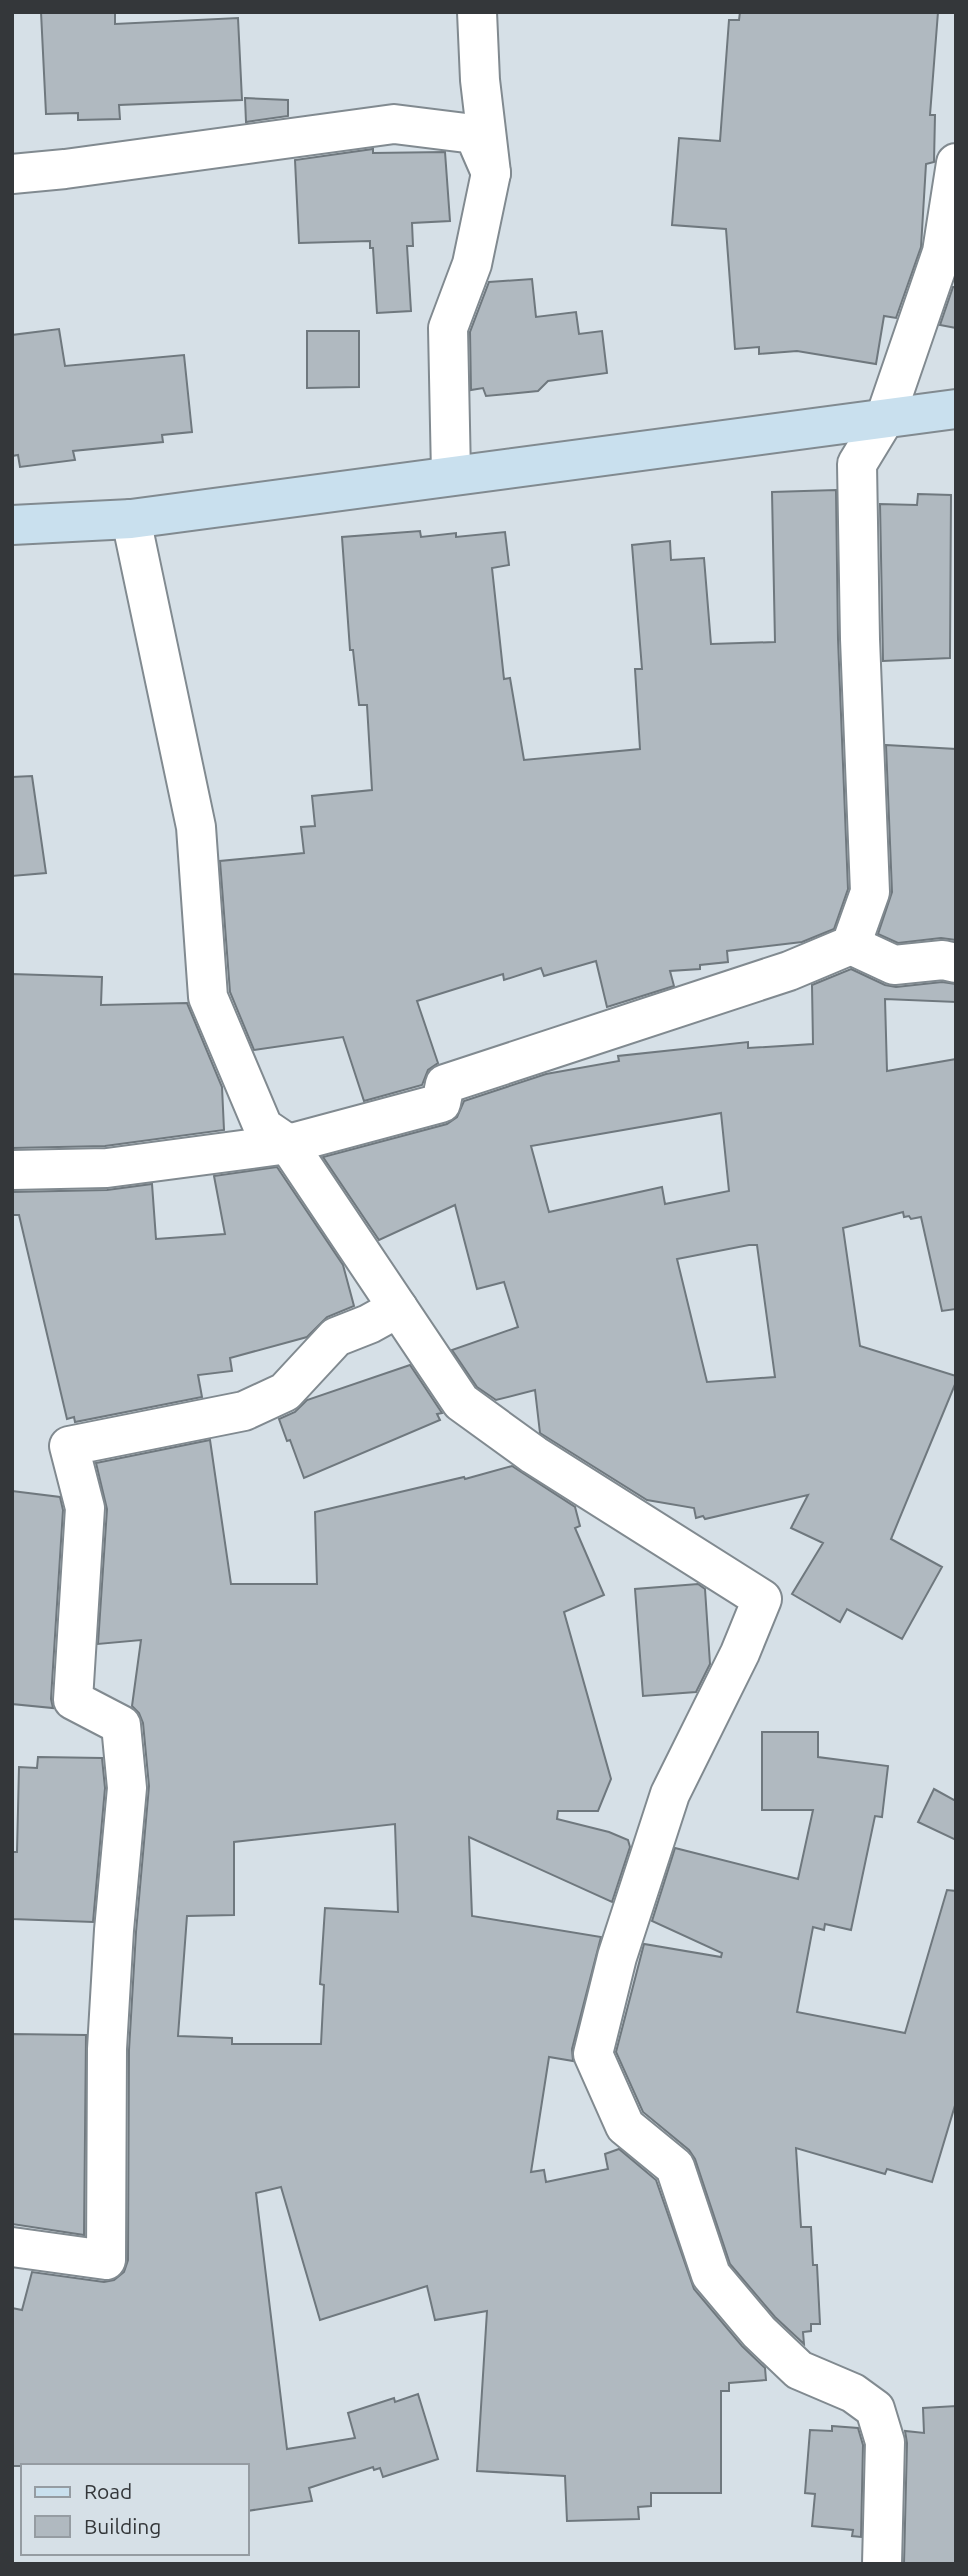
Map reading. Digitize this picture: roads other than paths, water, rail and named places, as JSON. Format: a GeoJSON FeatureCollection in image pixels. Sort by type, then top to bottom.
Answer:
{"type":"FeatureCollection","features":[{"type":"Feature","properties":{"kind":"main road"},"geometry":{"type":"LineString","coordinates":[[12,525],[131,519],[451,474],[956,409]]}},
{"type":"Feature","properties":{"kind":"street"},"geometry":{"type":"LineString","coordinates":[[451,474],[448,328],[472,264],[491,173],[477,12]]}},
{"type":"Feature","properties":{"kind":"street"},"geometry":{"type":"LineString","coordinates":[[12,174],[394,124],[474,134],[491,173]]}},
{"type":"Feature","properties":{"kind":"street"},"geometry":{"type":"LineString","coordinates":[[12,1170],[107,1168],[288,1144],[441,1102],[445,1084],[789,971],[851,945],[870,892],[860,639],[857,464],[885,418],[942,253],[956,163]]}},
{"type":"Feature","properties":{"kind":"street"},"geometry":{"type":"LineString","coordinates":[[131,519],[196,827],[208,997],[262,1127],[288,1144],[461,1402],[534,1455],[762,1600],[740,1653],[670,1794],[617,1958],[593,2054],[625,2126],[675,2167],[711,2275],[758,2332],[799,2370],[853,2393],[875,2409],[886,2442],[883,2564]]}},
{"type":"Feature","properties":{"kind":"street"},"geometry":{"type":"LineString","coordinates":[[851,945],[894,965],[943,960],[956,963]]}},
{"type":"Feature","properties":{"kind":"street"},"geometry":{"type":"LineString","coordinates":[[12,2247],[106,2260],[107,2049],[114,1930],[127,1788],[121,1725],[73,1700],[85,1508],[69,1446],[244,1411],[285,1392],[336,1337],[398,1308]]}}]}
